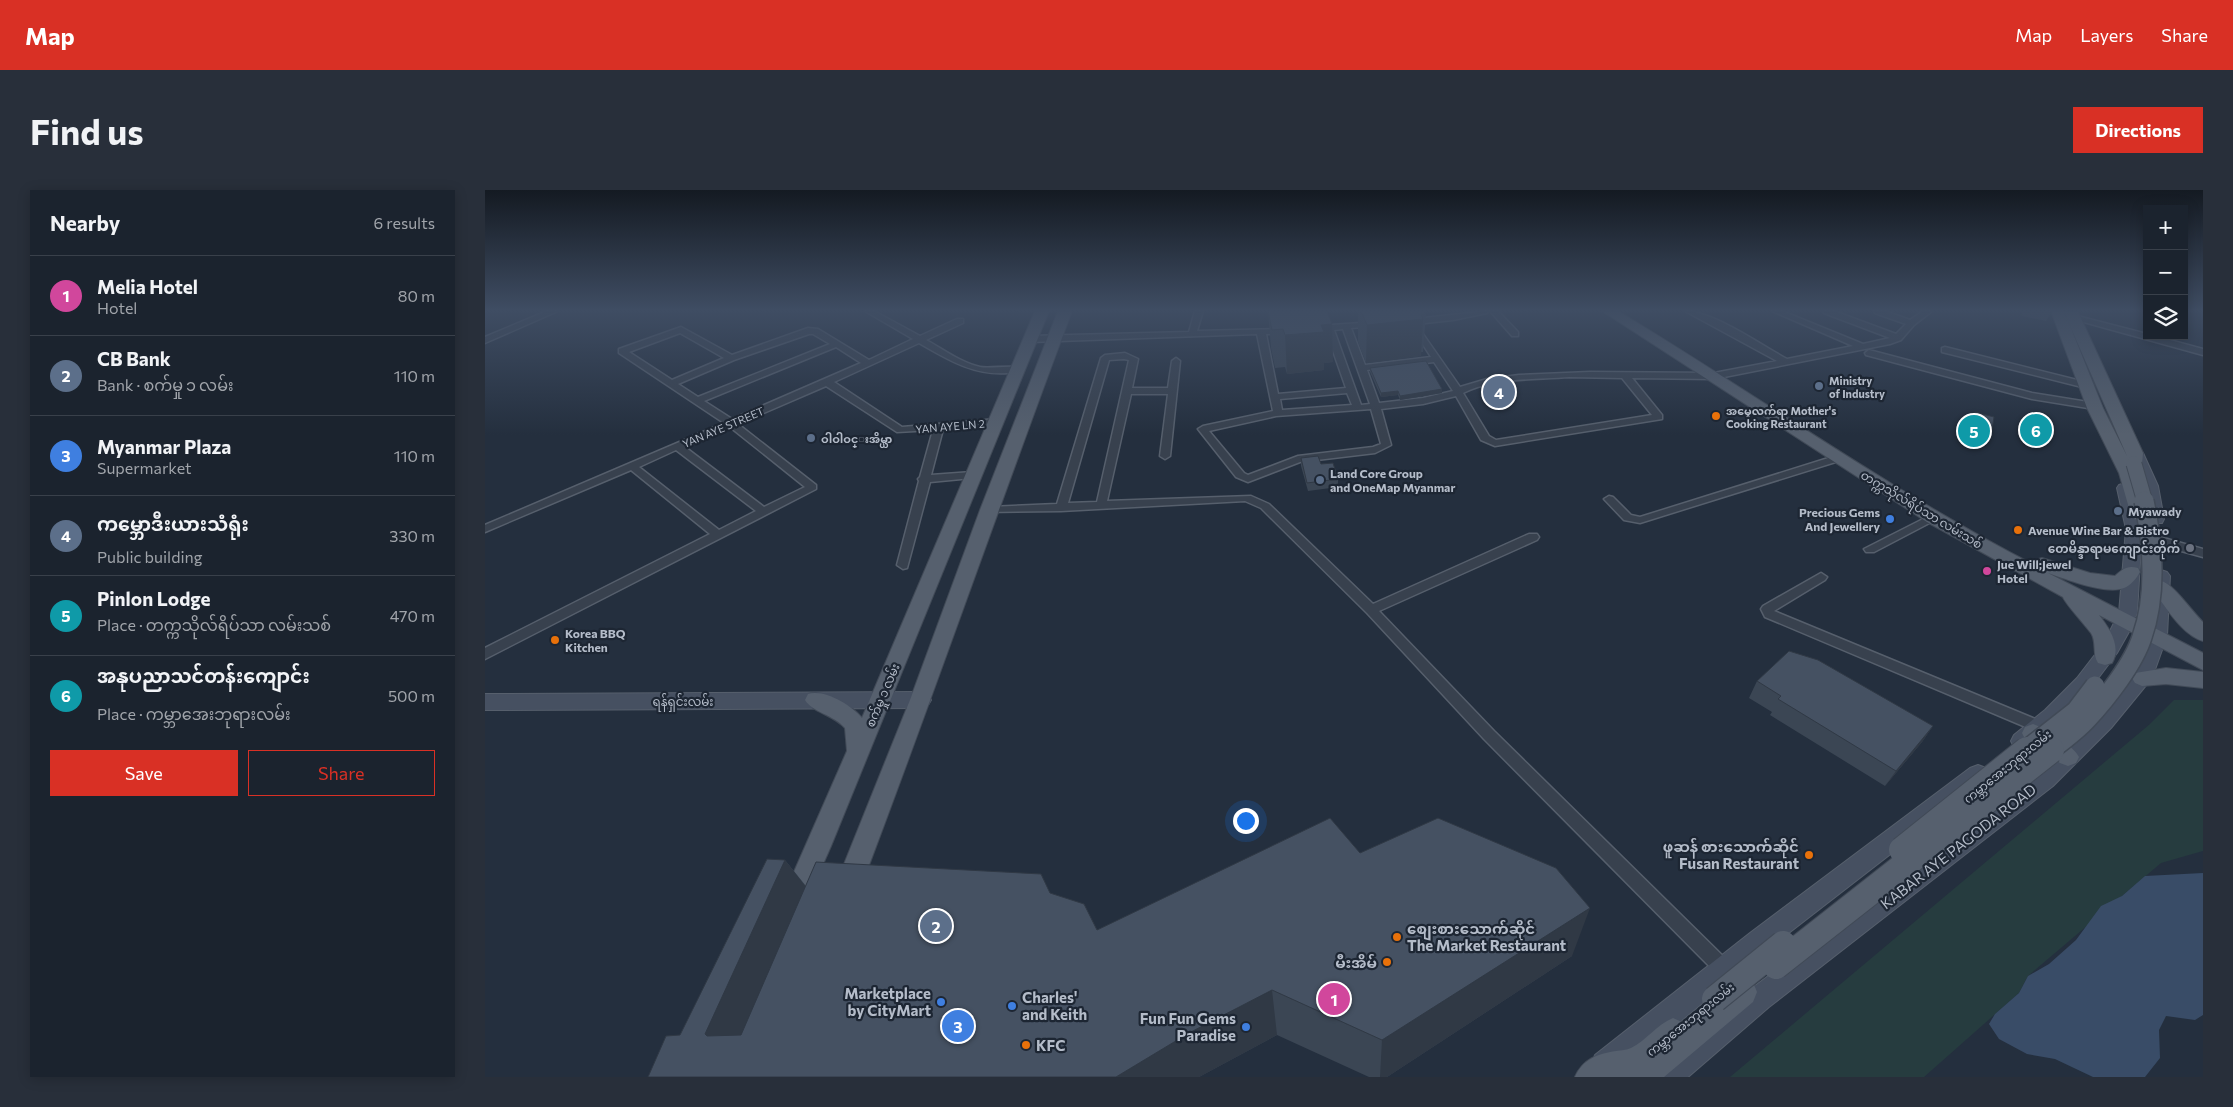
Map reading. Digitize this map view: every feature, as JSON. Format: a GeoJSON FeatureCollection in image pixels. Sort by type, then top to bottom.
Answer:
{"type":"FeatureCollection","features":[{"type":"Feature","properties":{"kind":"main road","name":"စက်မှု ၁ လမ်း"},"geometry":{"type":"LineString","coordinates":[[785,923],[881,699],[969,482],[999,417],[1025,352]]}},
{"type":"Feature","properties":{"kind":"main road"},"geometry":{"type":"LineString","coordinates":[[839,909],[921,700],[989,510],[1050,352]]}},
{"type":"Feature","properties":{"kind":"main road"},"geometry":{"type":"LineString","coordinates":[[1681,352],[1721,375]]}},
{"type":"Feature","properties":{"kind":"main road"},"geometry":{"type":"LineString","coordinates":[[1687,352],[1845,455],[1972,526],[2113,601],[2127,617]]}},
{"type":"Feature","properties":{"kind":"main road","name":"ကမ္ဘာအေးဘုရားလမ်း"},"geometry":{"type":"LineString","coordinates":[[2077,352],[2094,406],[2127,458]]}},
{"type":"Feature","properties":{"kind":"main road","name":"ကမ္ဘာအေးဘုရားလမ်း"},"geometry":{"type":"LineString","coordinates":[[1596,1072],[1637,1062],[1719,1003],[2076,711],[2117,659],[2130,633],[2139,604],[2143,534],[2127,458],[2082,352]]}},
{"type":"Feature","properties":{"kind":"main road"},"geometry":{"type":"LineString","coordinates":[[999,417],[1027,411]]}},
{"type":"Feature","properties":{"kind":"main road","name":"တက္ကသိုလ်ရိပ်သာ လမ်းသစ်"},"geometry":{"type":"LineString","coordinates":[[1845,455],[1933,517],[1985,548],[2059,587],[2127,617],[2203,662]]}},
{"type":"Feature","properties":{"kind":"main road"},"geometry":{"type":"LineString","coordinates":[[2127,458],[2133,535],[2127,617]]}},
{"type":"Feature","properties":{"kind":"main road"},"geometry":{"type":"LineString","coordinates":[[2127,458],[2149,486],[2160,542],[2161,587],[2158,636],[2141,678],[2165,676],[2203,680]]}},
{"type":"Feature","properties":{"kind":"main road"},"geometry":{"type":"LineString","coordinates":[[969,482],[997,489]]}},
{"type":"Feature","properties":{"kind":"main road"},"geometry":{"type":"LineString","coordinates":[[2133,535],[2147,541],[2160,542]]}},
{"type":"Feature","properties":{"kind":"main road"},"geometry":{"type":"LineString","coordinates":[[2043,564],[2080,577],[2107,583],[2120,583],[2131,572]]}},
{"type":"Feature","properties":{"kind":"main road"},"geometry":{"type":"LineString","coordinates":[[928,585],[962,585]]}},
{"type":"Feature","properties":{"kind":"main road"},"geometry":{"type":"LineString","coordinates":[[2059,587],[2083,608],[2103,635],[2105,658]]}},
{"type":"Feature","properties":{"kind":"main road"},"geometry":{"type":"LineString","coordinates":[[2161,587],[2184,616],[2203,634]]}},
{"type":"Feature","properties":{"kind":"main road","name":"ကမ္ဘာအေးဘုရားလမ်း"},"geometry":{"type":"LineString","coordinates":[[1596,1072],[1805,905],[2036,730],[2105,658],[2127,617]]}},
{"type":"Feature","properties":{"kind":"main road","name":"KABAR AYE PAGODA ROAD"},"geometry":{"type":"LineString","coordinates":[[1667,1077],[1761,998],[2045,780],[2104,722],[2141,678]]}},
{"type":"Feature","properties":{"kind":"main road"},"geometry":{"type":"LineString","coordinates":[[816,700],[839,710],[853,722],[859,737],[857,754]]}},
{"type":"Feature","properties":{"kind":"main road","name":"ရန်ရှင်းလမ်း"},"geometry":{"type":"LineString","coordinates":[[485,702],[921,700]]}},
{"type":"Feature","properties":{"kind":"main road"},"geometry":{"type":"LineString","coordinates":[[2036,730],[2068,757]]}},
{"type":"Feature","properties":{"kind":"main road","name":"ကမ္ဘာအေးဘုရားလမ်း"},"geometry":{"type":"LineString","coordinates":[[1645,1077],[1647,1072],[1719,1003]]}},
{"type":"Feature","properties":{"kind":"street"},"geometry":{"type":"LineString","coordinates":[[485,654],[812,487],[731,423],[624,352]]}},
{"type":"Feature","properties":{"kind":"street"},"geometry":{"type":"LineString","coordinates":[[721,352],[731,358]]}},
{"type":"Feature","properties":{"kind":"street"},"geometry":{"type":"LineString","coordinates":[[671,384],[747,352]]}},
{"type":"Feature","properties":{"kind":"street"},"geometry":{"type":"LineString","coordinates":[[697,401],[816,352]]}},
{"type":"Feature","properties":{"kind":"street"},"geometry":{"type":"LineString","coordinates":[[850,352],[868,363]]}},
{"type":"Feature","properties":{"kind":"street","name":"YAN AYE STREET"},"geometry":{"type":"LineString","coordinates":[[485,529],[827,382],[891,352]]}},
{"type":"Feature","properties":{"kind":"street"},"geometry":{"type":"LineString","coordinates":[[943,352],[977,369],[999,371],[1018,369]]}},
{"type":"Feature","properties":{"kind":"street"},"geometry":{"type":"LineString","coordinates":[[1265,352],[1278,414]]}},
{"type":"Feature","properties":{"kind":"street"},"geometry":{"type":"LineString","coordinates":[[1338,352],[1357,407]]}},
{"type":"Feature","properties":{"kind":"street"},"geometry":{"type":"LineString","coordinates":[[1355,352],[1375,405],[1386,444],[1375,450],[1298,459],[1248,479],[1240,475],[1203,429],[1278,414],[1357,407],[1375,405],[1443,398],[1459,393],[1470,386],[1503,380],[1550,376],[1625,374],[1687,378],[1721,375],[1786,362],[1850,352]]}},
{"type":"Feature","properties":{"kind":"street"},"geometry":{"type":"LineString","coordinates":[[1432,352],[1459,393],[1485,438],[1495,443],[1505,443],[1659,417],[1625,374]]}},
{"type":"Feature","properties":{"kind":"street"},"geometry":{"type":"LineString","coordinates":[[1769,352],[1786,362]]}},
{"type":"Feature","properties":{"kind":"street"},"geometry":{"type":"LineString","coordinates":[[1875,352],[2032,396],[2094,406]]}},
{"type":"Feature","properties":{"kind":"street"},"geometry":{"type":"LineString","coordinates":[[1955,352],[2086,385]]}},
{"type":"Feature","properties":{"kind":"street"},"geometry":{"type":"LineString","coordinates":[[1061,508],[1105,358],[1125,356],[1134,358],[1101,506]]}},
{"type":"Feature","properties":{"kind":"street"},"geometry":{"type":"LineString","coordinates":[[1361,368],[1437,359]]}},
{"type":"Feature","properties":{"kind":"street"},"geometry":{"type":"LineString","coordinates":[[1165,456],[1176,362]]}},
{"type":"Feature","properties":{"kind":"street","name":"YAN AYE LN 2"},"geometry":{"type":"LineString","coordinates":[[827,382],[900,430],[938,428],[999,417]]}},
{"type":"Feature","properties":{"kind":"street"},"geometry":{"type":"LineString","coordinates":[[1127,391],[1173,390]]}},
{"type":"Feature","properties":{"kind":"street"},"geometry":{"type":"LineString","coordinates":[[1274,397],[1351,390]]}},
{"type":"Feature","properties":{"kind":"street"},"geometry":{"type":"LineString","coordinates":[[903,565],[923,479],[938,428]]}},
{"type":"Feature","properties":{"kind":"street"},"geometry":{"type":"LineString","coordinates":[[677,446],[765,512]]}},
{"type":"Feature","properties":{"kind":"street"},"geometry":{"type":"LineString","coordinates":[[1609,499],[1628,518],[1640,520],[1845,455]]}},
{"type":"Feature","properties":{"kind":"street"},"geometry":{"type":"LineString","coordinates":[[632,466],[718,535]]}},
{"type":"Feature","properties":{"kind":"street"},"geometry":{"type":"LineString","coordinates":[[923,479],[969,482]]}},
{"type":"Feature","properties":{"kind":"street"},"geometry":{"type":"LineString","coordinates":[[989,510],[1247,498],[1265,506],[1371,610],[1489,735],[1725,970]]}},
{"type":"Feature","properties":{"kind":"street"},"geometry":{"type":"LineString","coordinates":[[1870,550],[1933,517]]}},
{"type":"Feature","properties":{"kind":"street"},"geometry":{"type":"LineString","coordinates":[[1371,610],[1533,536]]}},
{"type":"Feature","properties":{"kind":"street"},"geometry":{"type":"LineString","coordinates":[[2160,542],[2203,553]]}},
{"type":"Feature","properties":{"kind":"street"},"geometry":{"type":"LineString","coordinates":[[1821,577],[1767,609],[1769,614],[2036,730]]}},
{"type":"Feature","properties":{"kind":"green space"},"geometry":{"type":"Polygon","coordinates":[[[2174,700],[2203,700],[2203,851],[2161,863],[2028,976],[2019,993],[1924,1077],[1730,1077],[2150,724],[2174,700]]]}},
{"type":"Feature","properties":{"kind":"water"},"geometry":{"type":"Polygon","coordinates":[[[2203,873],[2203,1015],[2195,1020],[2166,1016],[2159,1030],[2160,1058],[2145,1077],[2093,1077],[2055,1059],[2027,1054],[1999,1039],[1989,1024],[1995,1014],[2019,993],[2028,976],[2049,964],[2076,940],[2101,906],[2122,896],[2145,876],[2203,873]]]}},
{"type":"Feature","properties":{"kind":"building"},"geometry":{"type":"Polygon","coordinates":[[[1426,361],[1442,389],[1400,396],[1398,391],[1381,393],[1370,368],[1426,361]]]}},
{"type":"Feature","properties":{"kind":"building"},"geometry":{"type":"Polygon","coordinates":[[[1975,412],[1994,417],[1992,430],[1987,429],[1987,431],[1975,428],[1975,412]]]}},
{"type":"Feature","properties":{"kind":"building"},"geometry":{"type":"Polygon","coordinates":[[[1318,456],[1321,464],[1333,463],[1338,479],[1307,483],[1301,458],[1318,456]]]}},
{"type":"Feature","properties":{"kind":"building"},"geometry":{"type":"Polygon","coordinates":[[[1789,651],[1818,660],[1933,726],[1896,771],[1778,699],[1781,696],[1757,681],[1789,651]]]}},
{"type":"Feature","properties":{"kind":"building"},"geometry":{"type":"Polygon","coordinates":[[[1330,818],[1360,853],[1438,818],[1556,868],[1590,908],[1382,1040],[1272,990],[1189,1033],[1116,1077],[648,1077],[666,1036],[680,1035],[767,859],[785,860],[705,1034],[707,1036],[741,1035],[816,862],[1041,874],[1050,893],[1084,904],[1097,930],[1330,818]]]}},
{"type":"Feature","properties":{"kind":"place","name":"Ministry of Industry"},"geometry":{"type":"Point","coordinates":[1819,386]}},
{"type":"Feature","properties":{"kind":"place","name":"ကမ္ဘောဒီးယားသံရုံး"},"geometry":{"type":"Point","coordinates":[1499,392]}},
{"type":"Feature","properties":{"kind":"place","name":"အမေ့လက်ရာ Mother's Cooking Restaurant"},"geometry":{"type":"Point","coordinates":[1716,416]}},
{"type":"Feature","properties":{"kind":"place","name":"အနုပညာသင်တန်းကျောင်း"},"geometry":{"type":"Point","coordinates":[2036,430]}},
{"type":"Feature","properties":{"kind":"place","name":"Pinlon Lodge"},"geometry":{"type":"Point","coordinates":[1974,431]}},
{"type":"Feature","properties":{"kind":"place","name":"ဝါဝါဝင္းအိမ္ယာ"},"geometry":{"type":"Point","coordinates":[811,438]}},
{"type":"Feature","properties":{"kind":"place","name":"Land Core Group and OneMap Myanmar"},"geometry":{"type":"Point","coordinates":[1320,480]}},
{"type":"Feature","properties":{"kind":"place","name":"Myawady"},"geometry":{"type":"Point","coordinates":[2118,511]}},
{"type":"Feature","properties":{"kind":"place","name":"Precious Gems And Jewellery"},"geometry":{"type":"Point","coordinates":[1890,519]}},
{"type":"Feature","properties":{"kind":"place","name":"Avenue Wine Bar & Bistro"},"geometry":{"type":"Point","coordinates":[2018,530]}},
{"type":"Feature","properties":{"kind":"place","name":"တေမိန္ဒာရာမကျောင်းတိုက်"},"geometry":{"type":"Point","coordinates":[2190,548]}},
{"type":"Feature","properties":{"kind":"place","name":"Jue Will;Jewel Hotel"},"geometry":{"type":"Point","coordinates":[1987,571]}},
{"type":"Feature","properties":{"kind":"place","name":"Korea BBQ Kitchen"},"geometry":{"type":"Point","coordinates":[555,640]}},
{"type":"Feature","properties":{"kind":"place","name":"ဖူဆန် စားသောက်ဆိုင် Fusan Restaurant"},"geometry":{"type":"Point","coordinates":[1809,855]}},
{"type":"Feature","properties":{"kind":"place","name":"CB Bank"},"geometry":{"type":"Point","coordinates":[936,926]}},
{"type":"Feature","properties":{"kind":"place","name":"စျေးစားသောက်ဆိုင် The Market Restaurant"},"geometry":{"type":"Point","coordinates":[1397,937]}},
{"type":"Feature","properties":{"kind":"place","name":"မီးအိမ်"},"geometry":{"type":"Point","coordinates":[1387,962]}},
{"type":"Feature","properties":{"kind":"place","name":"Melia Hotel"},"geometry":{"type":"Point","coordinates":[1334,999]}},
{"type":"Feature","properties":{"kind":"place","name":"Marketplace by CityMart"},"geometry":{"type":"Point","coordinates":[941,1002]}},
{"type":"Feature","properties":{"kind":"place","name":"Charles' and Keith"},"geometry":{"type":"Point","coordinates":[1012,1006]}},
{"type":"Feature","properties":{"kind":"place","name":"Myanmar Plaza"},"geometry":{"type":"Point","coordinates":[958,1026]}},
{"type":"Feature","properties":{"kind":"place","name":"Fun Fun Gems Paradise"},"geometry":{"type":"Point","coordinates":[1246,1027]}},
{"type":"Feature","properties":{"kind":"place","name":"KFC"},"geometry":{"type":"Point","coordinates":[1026,1045]}}]}
